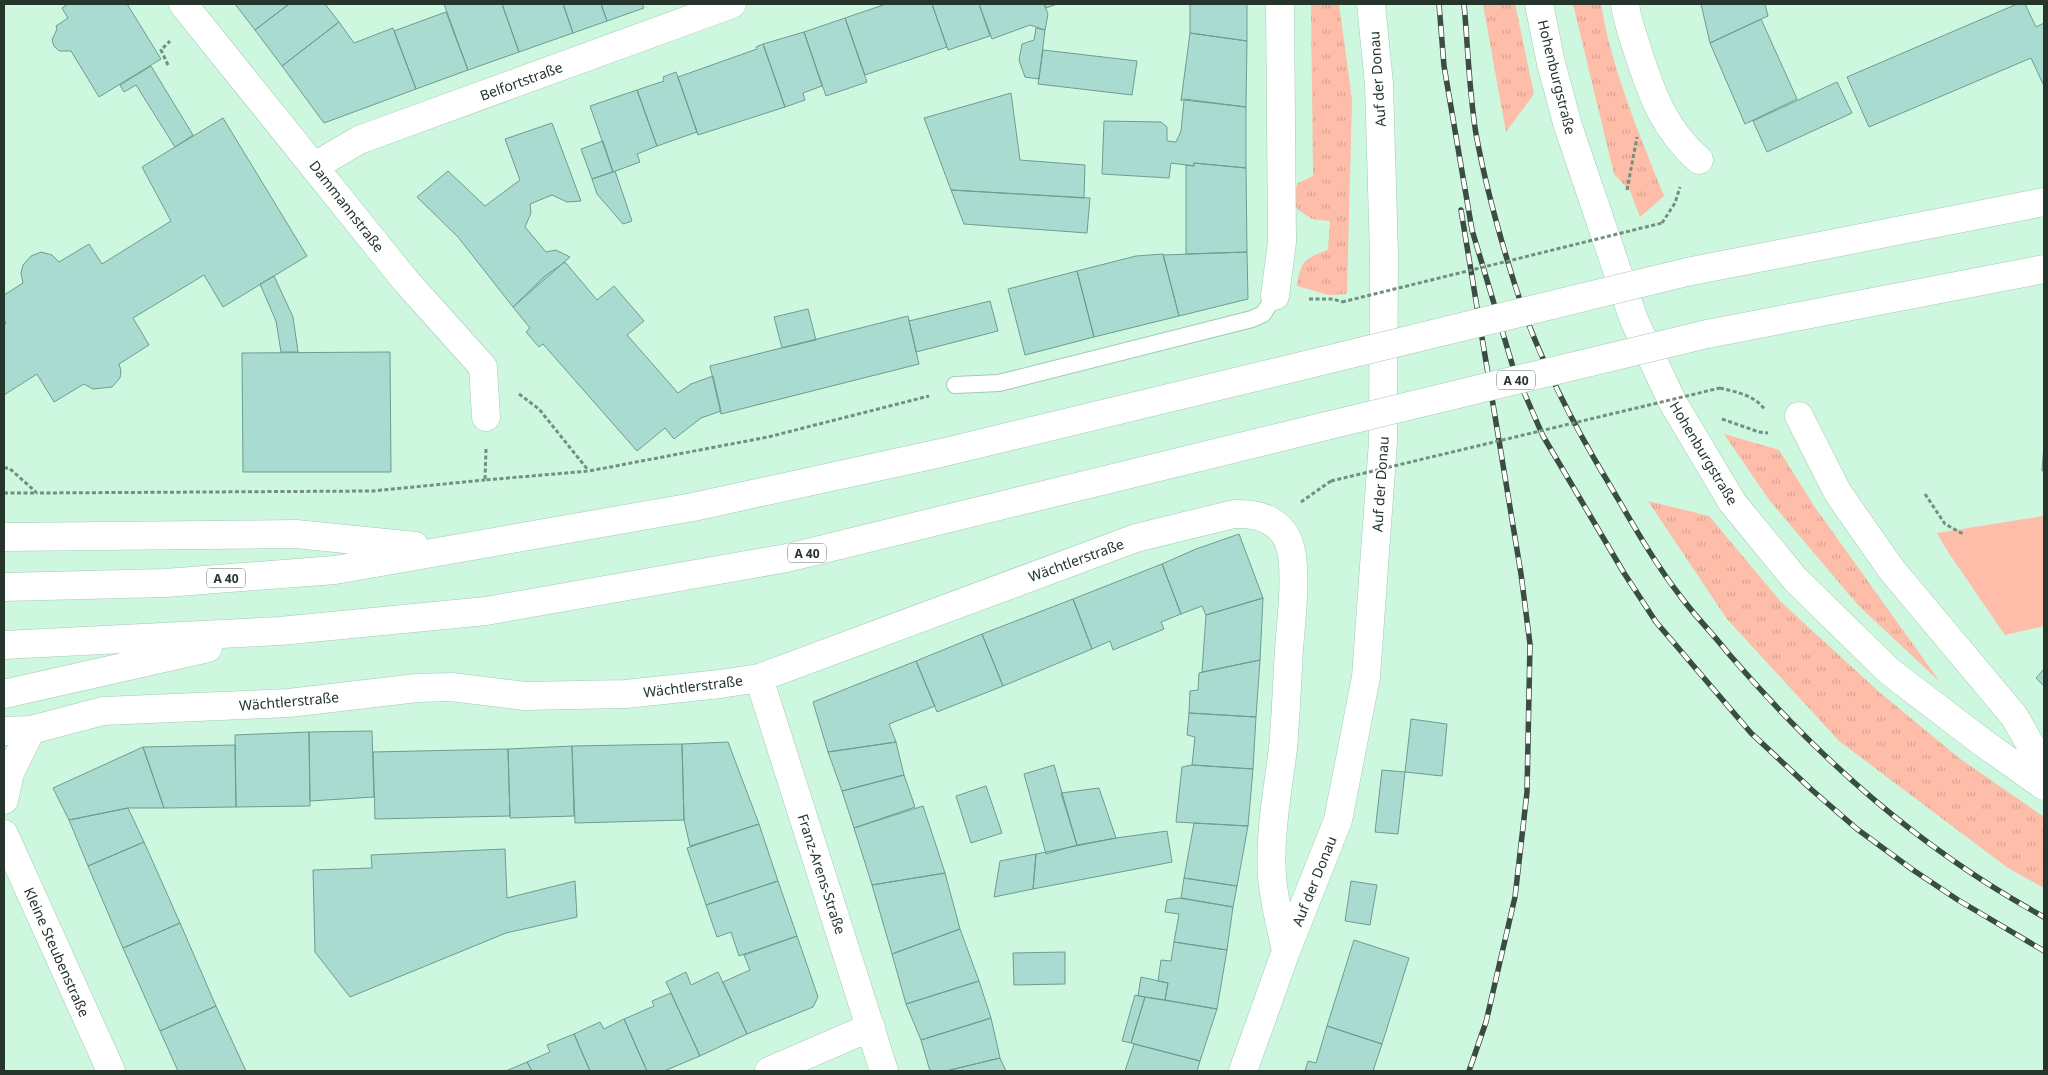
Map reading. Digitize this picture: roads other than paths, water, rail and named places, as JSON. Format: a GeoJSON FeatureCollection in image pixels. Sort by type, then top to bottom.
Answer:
{"type":"FeatureCollection","features":[{"type":"Feature","properties":{"kind":"main road","name":"Dammannstraße"},"geometry":{"type":"LineString","coordinates":[[183,4],[316,166],[405,280],[483,367],[486,417]]}},
{"type":"Feature","properties":{"kind":"main road","name":"Belfortstraße"},"geometry":{"type":"LineString","coordinates":[[316,166],[359,140],[732,4]]}},
{"type":"Feature","properties":{"kind":"main road"},"geometry":{"type":"LineString","coordinates":[[1275,296],[1282,242],[1280,4]]}},
{"type":"Feature","properties":{"kind":"main road","name":"Auf der Donau"},"geometry":{"type":"LineString","coordinates":[[1243,1071],[1286,951],[1338,820],[1366,677],[1383,442],[1384,246],[1379,84],[1371,4]]}},
{"type":"Feature","properties":{"kind":"main road","name":"Hohenburgstraße"},"geometry":{"type":"LineString","coordinates":[[1539,4],[1551,63],[1568,126],[1634,320],[1672,401],[1732,502],[1795,579],[1889,671],[1982,742],[2044,786]]}},
{"type":"Feature","properties":{"kind":"main road"},"geometry":{"type":"LineString","coordinates":[[1624,4],[1651,91],[1667,123],[1682,145],[1699,160]]}},
{"type":"Feature","properties":{"kind":"main road","name":"A 40"},"geometry":{"type":"LineString","coordinates":[[4,587],[165,583],[335,570],[693,507],[941,453],[1686,272],[2044,202]]}},
{"type":"Feature","properties":{"kind":"main road","name":"A 40"},"geometry":{"type":"LineString","coordinates":[[4,645],[280,631],[486,611],[788,558],[1707,334],[2044,269]]}},
{"type":"Feature","properties":{"kind":"main road"},"geometry":{"type":"LineString","coordinates":[[1799,416],[1838,493],[1891,569],[2014,716],[2034,751],[2044,776]]}},
{"type":"Feature","properties":{"kind":"main road","name":"Wächtlerstraße"},"geometry":{"type":"LineString","coordinates":[[4,731],[31,730],[103,711],[289,703],[417,688],[451,687],[525,696],[626,694],[759,678],[1136,538],[1234,514],[1249,513],[1264,518],[1275,523],[1284,531],[1290,545],[1292,598]]}},
{"type":"Feature","properties":{"kind":"main road"},"geometry":{"type":"LineString","coordinates":[[4,537],[296,534],[446,550]]}},
{"type":"Feature","properties":{"kind":"main road","name":"Auf der Donau"},"geometry":{"type":"LineString","coordinates":[[1286,951],[1272,876],[1272,842],[1283,745],[1292,598]]}},
{"type":"Feature","properties":{"kind":"main road"},"geometry":{"type":"LineString","coordinates":[[4,694],[280,631]]}},
{"type":"Feature","properties":{"kind":"main road","name":"Franz-Arens-Straße"},"geometry":{"type":"LineString","coordinates":[[759,678],[884,1071]]}},
{"type":"Feature","properties":{"kind":"main road"},"geometry":{"type":"LineString","coordinates":[[4,800],[10,773],[31,730]]}},
{"type":"Feature","properties":{"kind":"main road","name":"Kleine Steubenstraße"},"geometry":{"type":"LineString","coordinates":[[4,834],[111,1071]]}},
{"type":"Feature","properties":{"kind":"main road"},"geometry":{"type":"LineString","coordinates":[[769,1071],[871,1027]]}},
{"type":"Feature","properties":{"kind":"lane"},"geometry":{"type":"LineString","coordinates":[[955,385],[999,383],[1252,319],[1264,314],[1275,296]]}},
{"type":"Feature","properties":{"kind":"railway"},"geometry":{"type":"LineString","coordinates":[[1439,4],[1444,66],[1472,230],[1513,367],[1543,436],[1624,573],[1656,622],[1751,733],[1812,790],[1857,829],[1913,870],[1958,900],[2044,951]]}},
{"type":"Feature","properties":{"kind":"railway"},"geometry":{"type":"LineString","coordinates":[[1464,4],[1476,134],[1508,264],[1523,308],[1543,360],[1567,410],[1652,555],[1686,604],[1728,653],[1799,730],[1836,766],[1874,800],[1955,862],[1999,891],[2044,917]]}},
{"type":"Feature","properties":{"kind":"railway"},"geometry":{"type":"LineString","coordinates":[[1461,210],[1521,574],[1530,644],[1527,792],[1515,897],[1486,1022],[1469,1071]]}}]}
